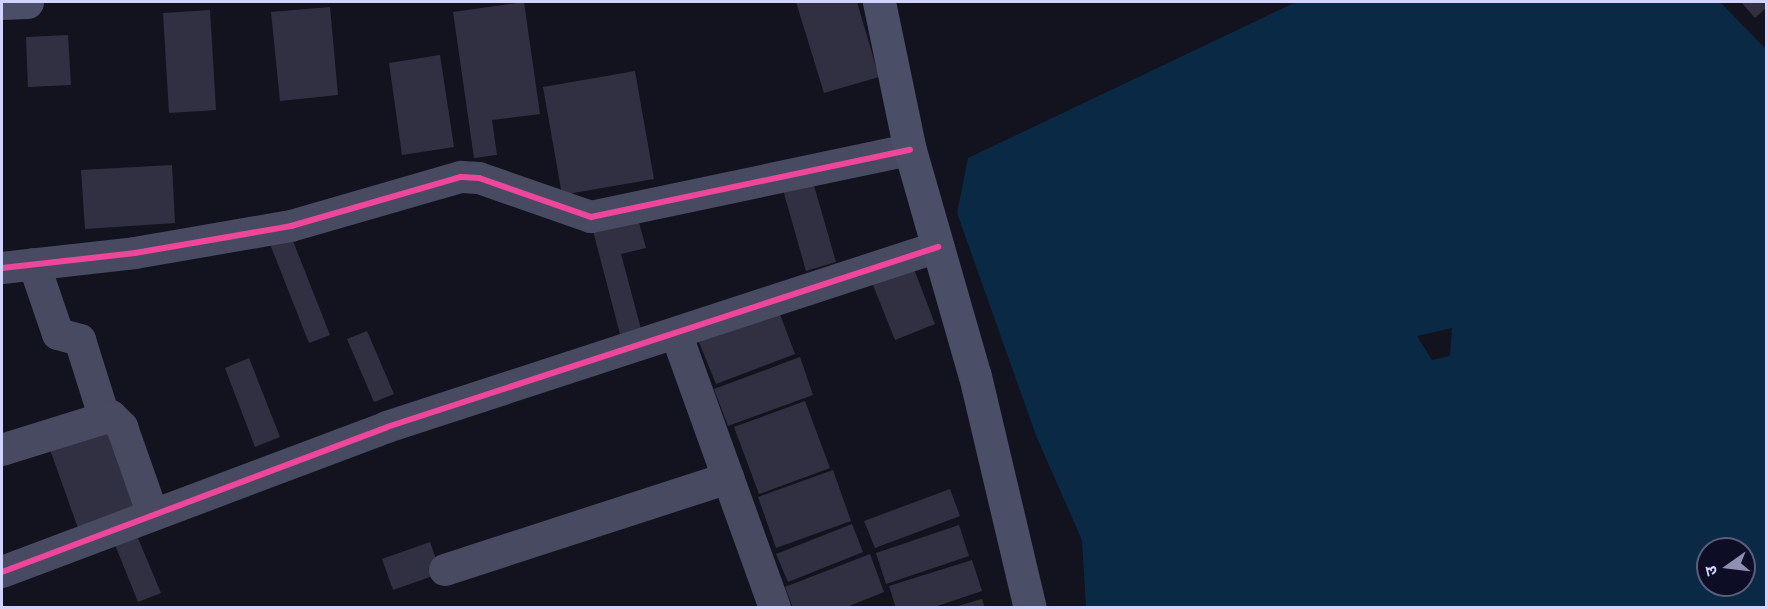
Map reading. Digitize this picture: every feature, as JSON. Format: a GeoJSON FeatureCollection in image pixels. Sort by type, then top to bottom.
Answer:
{"type":"FeatureCollection","features":[{"type":"Feature","properties":{"kind":"main road"},"geometry":{"type":"LineString","coordinates":[[2,3],[27,2]]}},
{"type":"Feature","properties":{"kind":"main road"},"geometry":{"type":"LineString","coordinates":[[879,2],[910,150],[938,247],[1030,608]]}},
{"type":"Feature","properties":{"kind":"street"},"geometry":{"type":"LineString","coordinates":[[2,268],[291,226],[461,177],[479,178],[591,217],[910,150]]}},
{"type":"Feature","properties":{"kind":"street"},"geometry":{"type":"LineString","coordinates":[[2,572],[387,427],[938,247]]}},
{"type":"Feature","properties":{"kind":"street"},"geometry":{"type":"LineString","coordinates":[[34,264],[58,334],[80,340],[104,416],[122,427],[153,515]]}},
{"type":"Feature","properties":{"kind":"street"},"geometry":{"type":"LineString","coordinates":[[676,333],[775,608]]}},
{"type":"Feature","properties":{"kind":"street"},"geometry":{"type":"LineString","coordinates":[[2,450],[104,416]]}},
{"type":"Feature","properties":{"kind":"street"},"geometry":{"type":"LineString","coordinates":[[445,570],[728,478]]}},
{"type":"Feature","properties":{"kind":"water"},"geometry":{"type":"Polygon","coordinates":[[[1296,2],[1720,2],[1766,49],[1766,607],[1086,607],[1082,540],[1037,438],[957,213],[968,158],[1296,2]],[[1452,328],[1417,336],[1432,360],[1450,356],[1452,328]]]}},
{"type":"Feature","properties":{"kind":"building"},"geometry":{"type":"Polygon","coordinates":[[[524,2],[540,114],[492,120],[497,155],[474,158],[453,12],[524,2]]]}},
{"type":"Feature","properties":{"kind":"building"},"geometry":{"type":"Polygon","coordinates":[[[796,2],[857,2],[879,77],[824,93],[796,2]]]}},
{"type":"Feature","properties":{"kind":"building"},"geometry":{"type":"Polygon","coordinates":[[[1741,2],[1766,2],[1766,8],[1755,18],[1741,2]]]}},
{"type":"Feature","properties":{"kind":"building"},"geometry":{"type":"Polygon","coordinates":[[[330,7],[338,95],[280,101],[271,12],[330,7]]]}},
{"type":"Feature","properties":{"kind":"building"},"geometry":{"type":"Polygon","coordinates":[[[210,10],[216,110],[169,113],[163,13],[210,10]]]}},
{"type":"Feature","properties":{"kind":"building"},"geometry":{"type":"Polygon","coordinates":[[[68,35],[71,85],[28,87],[26,37],[68,35]]]}},
{"type":"Feature","properties":{"kind":"building"},"geometry":{"type":"Polygon","coordinates":[[[440,55],[454,147],[402,155],[389,63],[440,55]]]}},
{"type":"Feature","properties":{"kind":"building"},"geometry":{"type":"Polygon","coordinates":[[[635,71],[654,179],[562,195],[543,87],[635,71]]]}},
{"type":"Feature","properties":{"kind":"building"},"geometry":{"type":"Polygon","coordinates":[[[172,165],[175,223],[85,229],[81,170],[172,165]]]}},
{"type":"Feature","properties":{"kind":"building"},"geometry":{"type":"Polygon","coordinates":[[[813,182],[836,262],[806,271],[783,190],[813,182]]]}},
{"type":"Feature","properties":{"kind":"building"},"geometry":{"type":"Polygon","coordinates":[[[638,219],[646,248],[621,254],[641,329],[620,334],[593,231],[638,219]]]}},
{"type":"Feature","properties":{"kind":"building"},"geometry":{"type":"Polygon","coordinates":[[[289,231],[330,335],[309,343],[268,239],[289,231]]]}},
{"type":"Feature","properties":{"kind":"building"},"geometry":{"type":"Polygon","coordinates":[[[912,264],[935,324],[895,340],[871,280],[912,264]]]}},
{"type":"Feature","properties":{"kind":"building"},"geometry":{"type":"Polygon","coordinates":[[[776,304],[795,354],[716,384],[696,335],[776,304]]]}},
{"type":"Feature","properties":{"kind":"building"},"geometry":{"type":"Polygon","coordinates":[[[367,331],[394,394],[374,402],[347,339],[367,331]]]}},
{"type":"Feature","properties":{"kind":"building"},"geometry":{"type":"Polygon","coordinates":[[[800,357],[813,395],[728,426],[714,389],[800,357]]]}},
{"type":"Feature","properties":{"kind":"building"},"geometry":{"type":"Polygon","coordinates":[[[249,358],[280,437],[255,447],[225,368],[249,358]]]}},
{"type":"Feature","properties":{"kind":"building"},"geometry":{"type":"Polygon","coordinates":[[[805,401],[830,468],[759,494],[734,427],[805,401]]]}},
{"type":"Feature","properties":{"kind":"building"},"geometry":{"type":"Polygon","coordinates":[[[104,420],[135,511],[79,531],[47,441],[104,420]]]}},
{"type":"Feature","properties":{"kind":"building"},"geometry":{"type":"Polygon","coordinates":[[[833,470],[851,521],[776,548],[758,497],[833,470]]]}},
{"type":"Feature","properties":{"kind":"building"},"geometry":{"type":"Polygon","coordinates":[[[950,489],[960,516],[875,548],[864,521],[950,489]]]}},
{"type":"Feature","properties":{"kind":"building"},"geometry":{"type":"Polygon","coordinates":[[[852,524],[863,552],[788,582],[776,554],[852,524]]]}},
{"type":"Feature","properties":{"kind":"building"},"geometry":{"type":"Polygon","coordinates":[[[959,525],[969,556],[886,584],[876,553],[959,525]]]}},
{"type":"Feature","properties":{"kind":"building"},"geometry":{"type":"Polygon","coordinates":[[[135,531],[161,593],[138,602],[113,540],[135,531]]]}},
{"type":"Feature","properties":{"kind":"building"},"geometry":{"type":"Polygon","coordinates":[[[430,542],[441,573],[393,590],[382,559],[430,542]]]}},
{"type":"Feature","properties":{"kind":"building"},"geometry":{"type":"Polygon","coordinates":[[[870,554],[884,592],[844,608],[793,608],[785,587],[870,554]]]}},
{"type":"Feature","properties":{"kind":"building"},"geometry":{"type":"Polygon","coordinates":[[[972,560],[982,591],[931,608],[896,608],[889,586],[972,560]]]}},
{"type":"Feature","properties":{"kind":"building"},"geometry":{"type":"Polygon","coordinates":[[[982,599],[985,608],[954,608],[954,607],[982,599]]]}},
{"type":"Feature","properties":{"kind":"cycle path"},"geometry":{"type":"LineString","coordinates":[[2,268],[135,253],[291,226],[461,177],[479,178],[591,217],[910,150]]}},
{"type":"Feature","properties":{"kind":"cycle path"},"geometry":{"type":"LineString","coordinates":[[2,572],[387,427],[938,247]]}}]}
